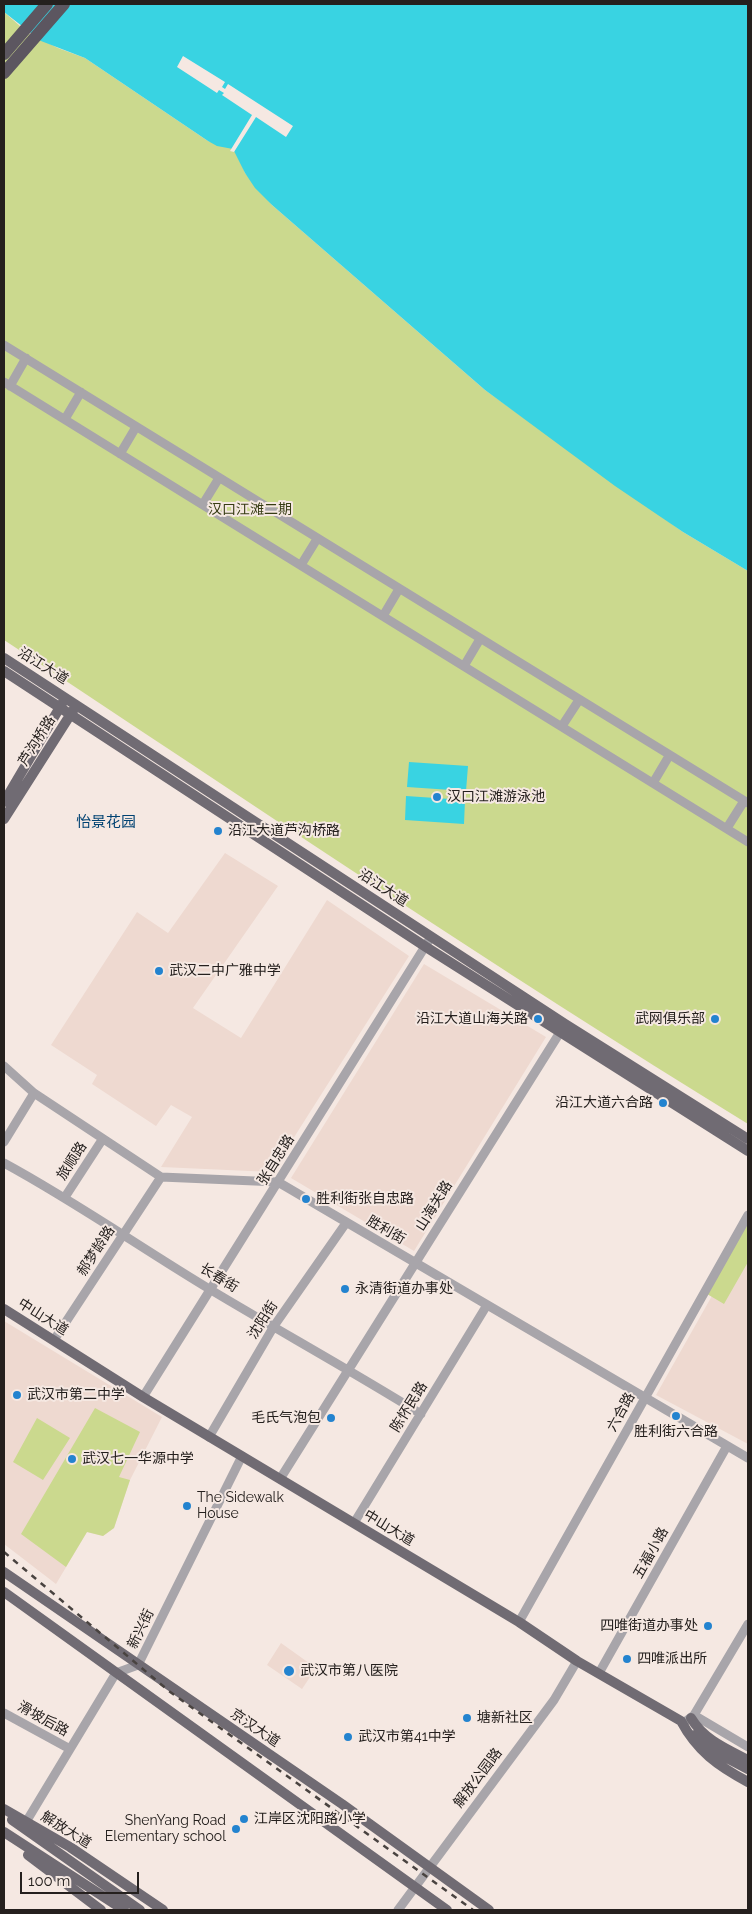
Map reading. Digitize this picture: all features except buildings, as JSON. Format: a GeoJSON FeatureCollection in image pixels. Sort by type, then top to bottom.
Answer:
{"type":"FeatureCollection","features":[{"type":"Feature","properties":{"kind":"highway"},"geometry":{"type":"LineString","coordinates":[[4,54],[47,4]]}},
{"type":"Feature","properties":{"kind":"highway"},"geometry":{"type":"LineString","coordinates":[[4,73],[64,4]]}},
{"type":"Feature","properties":{"kind":"main road","name":"沿江大道"},"geometry":{"type":"LineString","coordinates":[[4,658],[431,937],[563,1029],[748,1151]]}},
{"type":"Feature","properties":{"kind":"main road","name":"沿江大道"},"geometry":{"type":"LineString","coordinates":[[4,671],[426,947],[748,1139]]}},
{"type":"Feature","properties":{"kind":"main road","name":"芦沟桥路"},"geometry":{"type":"LineString","coordinates":[[4,802],[66,697]]}},
{"type":"Feature","properties":{"kind":"main road","name":"芦沟桥路"},"geometry":{"type":"LineString","coordinates":[[4,820],[77,704]]}},
{"type":"Feature","properties":{"kind":"main road","name":"中山大道"},"geometry":{"type":"LineString","coordinates":[[4,1309],[142,1397],[518,1622],[577,1661],[688,1719],[699,1740],[712,1750],[748,1769]]}},
{"type":"Feature","properties":{"kind":"main road","name":"京汉大道"},"geometry":{"type":"LineString","coordinates":[[4,1572],[342,1804],[489,1910]]}},
{"type":"Feature","properties":{"kind":"main road"},"geometry":{"type":"LineString","coordinates":[[4,1592],[447,1910]]}},
{"type":"Feature","properties":{"kind":"main road"},"geometry":{"type":"LineString","coordinates":[[688,1719],[698,1731],[710,1740],[748,1760]]}},
{"type":"Feature","properties":{"kind":"main road"},"geometry":{"type":"LineString","coordinates":[[688,1719],[690,1738],[703,1753],[712,1761],[748,1782]]}},
{"type":"Feature","properties":{"kind":"main road","name":"解放大道"},"geometry":{"type":"LineString","coordinates":[[4,1809],[70,1847],[163,1910]]}},
{"type":"Feature","properties":{"kind":"main road","name":"解放大道"},"geometry":{"type":"LineString","coordinates":[[4,1814],[124,1910]]}},
{"type":"Feature","properties":{"kind":"main road","name":"解放大道"},"geometry":{"type":"LineString","coordinates":[[4,1832],[140,1910]]}},
{"type":"Feature","properties":{"kind":"main road"},"geometry":{"type":"LineString","coordinates":[[4,1836],[101,1910]]}},
{"type":"Feature","properties":{"kind":"street"},"geometry":{"type":"LineString","coordinates":[[4,344],[317,539],[746,802],[727,828]]}},
{"type":"Feature","properties":{"kind":"street"},"geometry":{"type":"LineString","coordinates":[[26,358],[7,384],[748,842]]}},
{"type":"Feature","properties":{"kind":"street"},"geometry":{"type":"LineString","coordinates":[[65,419],[81,392]]}},
{"type":"Feature","properties":{"kind":"street"},"geometry":{"type":"LineString","coordinates":[[120,454],[136,427]]}},
{"type":"Feature","properties":{"kind":"street"},"geometry":{"type":"LineString","coordinates":[[202,504],[219,478]]}},
{"type":"Feature","properties":{"kind":"street"},"geometry":{"type":"LineString","coordinates":[[301,565],[317,539]]}},
{"type":"Feature","properties":{"kind":"street"},"geometry":{"type":"LineString","coordinates":[[383,616],[399,589]]}},
{"type":"Feature","properties":{"kind":"street"},"geometry":{"type":"LineString","coordinates":[[464,666],[480,639]]}},
{"type":"Feature","properties":{"kind":"street"},"geometry":{"type":"LineString","coordinates":[[562,726],[579,700]]}},
{"type":"Feature","properties":{"kind":"street"},"geometry":{"type":"LineString","coordinates":[[653,783],[669,756]]}},
{"type":"Feature","properties":{"kind":"street","name":"张自忠路"},"geometry":{"type":"LineString","coordinates":[[142,1397],[431,937]]}},
{"type":"Feature","properties":{"kind":"street","name":"山海关路"},"geometry":{"type":"LineString","coordinates":[[280,1479],[563,1029]]}},
{"type":"Feature","properties":{"kind":"street","name":"胜利街"},"geometry":{"type":"LineString","coordinates":[[4,1066],[34,1093],[102,1140],[161,1177],[278,1182],[748,1458]]}},
{"type":"Feature","properties":{"kind":"street"},"geometry":{"type":"LineString","coordinates":[[4,1142],[34,1093]]}},
{"type":"Feature","properties":{"kind":"street","name":"旅顺路"},"geometry":{"type":"LineString","coordinates":[[65,1197],[102,1140]]}},
{"type":"Feature","properties":{"kind":"street","name":"长春街"},"geometry":{"type":"LineString","coordinates":[[4,1163],[65,1197],[210,1290],[349,1369],[421,1414]]}},
{"type":"Feature","properties":{"kind":"street","name":"郝梦龄路"},"geometry":{"type":"LineString","coordinates":[[54,1340],[161,1177]]}},
{"type":"Feature","properties":{"kind":"street","name":"六合路"},"geometry":{"type":"LineString","coordinates":[[518,1622],[748,1215]]}},
{"type":"Feature","properties":{"kind":"street","name":"沈阳街"},"geometry":{"type":"LineString","coordinates":[[209,1437],[274,1326],[346,1222]]}},
{"type":"Feature","properties":{"kind":"street","name":"陈怀民路"},"geometry":{"type":"LineString","coordinates":[[354,1523],[487,1305]]}},
{"type":"Feature","properties":{"kind":"street","name":"五福小路"},"geometry":{"type":"LineString","coordinates":[[599,1673],[727,1446]]}},
{"type":"Feature","properties":{"kind":"street","name":"新兴街"},"geometry":{"type":"LineString","coordinates":[[116,1673],[138,1664],[242,1456]]}},
{"type":"Feature","properties":{"kind":"street"},"geometry":{"type":"LineString","coordinates":[[688,1719],[748,1624]]}},
{"type":"Feature","properties":{"kind":"street","name":"解放公园路"},"geometry":{"type":"LineString","coordinates":[[398,1910],[554,1700],[577,1661]]}},
{"type":"Feature","properties":{"kind":"street"},"geometry":{"type":"LineString","coordinates":[[26,1822],[116,1673]]}},
{"type":"Feature","properties":{"kind":"street","name":"滑坡后路"},"geometry":{"type":"LineString","coordinates":[[4,1713],[70,1749]]}},
{"type":"Feature","properties":{"kind":"street","name":"中山大道"},"geometry":{"type":"LineString","coordinates":[[688,1719],[748,1747]]}},
{"type":"Feature","properties":{"kind":"shaded area"},"geometry":{"type":"Polygon","coordinates":[[[225,853],[278,886],[193,1008],[241,1038],[327,900],[409,956],[272,1172],[161,1167],[192,1117],[171,1105],[156,1126],[92,1084],[97,1075],[51,1045],[137,912],[168,933],[225,853]]]}},
{"type":"Feature","properties":{"kind":"shaded area"},"geometry":{"type":"Polygon","coordinates":[[[424,964],[546,1037],[414,1251],[291,1178],[424,964]]]}},
{"type":"Feature","properties":{"kind":"shaded area"},"geometry":{"type":"Polygon","coordinates":[[[748,1232],[748,1444],[656,1395],[748,1232]]]}},
{"type":"Feature","properties":{"kind":"shaded area","name":"武汉七一华源中学"},"geometry":{"type":"Polygon","coordinates":[[[4,1321],[162,1417],[130,1480],[114,1528],[103,1536],[87,1532],[56,1584],[4,1544],[4,1321]]]}},
{"type":"Feature","properties":{"kind":"shaded area"},"geometry":{"type":"Polygon","coordinates":[[[281,1643],[316,1668],[302,1689],[267,1665],[281,1643]]]}},
{"type":"Feature","properties":{"kind":"green space","name":"汉口江滩二期"},"geometry":{"type":"Polygon","coordinates":[[[4,12],[28,33],[58,48],[85,58],[208,141],[233,148],[237,151],[245,173],[272,205],[485,390],[683,532],[748,571],[748,1124],[467,946],[4,640],[4,12]]]}},
{"type":"Feature","properties":{"kind":"green space"},"geometry":{"type":"Polygon","coordinates":[[[748,1223],[748,1262],[724,1304],[707,1294],[748,1223]]]}},
{"type":"Feature","properties":{"kind":"green space"},"geometry":{"type":"Polygon","coordinates":[[[95,1408],[140,1432],[119,1477],[130,1480],[114,1528],[103,1536],[87,1532],[66,1567],[21,1534],[95,1408]]]}},
{"type":"Feature","properties":{"kind":"green space"},"geometry":{"type":"Polygon","coordinates":[[[37,1418],[70,1438],[43,1480],[13,1462],[37,1418]]]}},
{"type":"Feature","properties":{"kind":"water"},"geometry":{"type":"Polygon","coordinates":[[[4,4],[748,4],[748,571],[683,532],[615,486],[485,390],[272,205],[255,188],[233,149],[217,146],[208,141],[85,58],[41,41],[4,12],[4,4]]]}},
{"type":"Feature","properties":{"kind":"water"},"geometry":{"type":"Polygon","coordinates":[[[409,762],[468,766],[466,791],[407,787],[409,762]]]}},
{"type":"Feature","properties":{"kind":"water"},"geometry":{"type":"Polygon","coordinates":[[[406,796],[465,800],[464,824],[405,820],[406,796]]]}},
{"type":"Feature","properties":{"kind":"pier"},"geometry":{"type":"Polygon","coordinates":[[[183,56],[225,82],[222,87],[225,89],[228,84],[293,126],[286,137],[256,117],[234,152],[230,151],[252,115],[222,95],[224,93],[219,90],[217,93],[177,67],[183,56]]]}},
{"type":"Feature","properties":{"kind":"railway"},"geometry":{"type":"LineString","coordinates":[[4,1552],[169,1691],[473,1910]]}},
{"type":"Feature","properties":{"kind":"place","name":"汉口江滩游泳池"},"geometry":{"type":"Point","coordinates":[437,797]}},
{"type":"Feature","properties":{"kind":"place","name":"沿江大道芦沟桥路"},"geometry":{"type":"Point","coordinates":[218,831]}},
{"type":"Feature","properties":{"kind":"place","name":"武汉二中广雅中学"},"geometry":{"type":"Point","coordinates":[159,971]}},
{"type":"Feature","properties":{"kind":"place","name":"沿江大道山海关路"},"geometry":{"type":"Point","coordinates":[538,1019]}},
{"type":"Feature","properties":{"kind":"place","name":"武网俱乐部"},"geometry":{"type":"Point","coordinates":[715,1019]}},
{"type":"Feature","properties":{"kind":"place","name":"沿江大道六合路"},"geometry":{"type":"Point","coordinates":[663,1103]}},
{"type":"Feature","properties":{"kind":"place","name":"胜利街张自忠路"},"geometry":{"type":"Point","coordinates":[306,1199]}},
{"type":"Feature","properties":{"kind":"place","name":"永清街道办事处"},"geometry":{"type":"Point","coordinates":[345,1289]}},
{"type":"Feature","properties":{"kind":"place","name":"武汉市第二中学"},"geometry":{"type":"Point","coordinates":[17,1395]}},
{"type":"Feature","properties":{"kind":"place","name":"胜利街六合路"},"geometry":{"type":"Point","coordinates":[676,1416]}},
{"type":"Feature","properties":{"kind":"place","name":"毛氏气泡包"},"geometry":{"type":"Point","coordinates":[331,1418]}},
{"type":"Feature","properties":{"kind":"place","name":"武汉七一华源中学"},"geometry":{"type":"Point","coordinates":[72,1459]}},
{"type":"Feature","properties":{"kind":"place","name":"The Sidewalk House"},"geometry":{"type":"Point","coordinates":[187,1506]}},
{"type":"Feature","properties":{"kind":"place","name":"四唯街道办事处"},"geometry":{"type":"Point","coordinates":[708,1626]}},
{"type":"Feature","properties":{"kind":"place","name":"四唯派出所"},"geometry":{"type":"Point","coordinates":[627,1659]}},
{"type":"Feature","properties":{"kind":"place","name":"武汉市第八医院"},"geometry":{"type":"Point","coordinates":[289,1671]}},
{"type":"Feature","properties":{"kind":"place","name":"塘新社区"},"geometry":{"type":"Point","coordinates":[467,1718]}},
{"type":"Feature","properties":{"kind":"place","name":"武汉市第41中学"},"geometry":{"type":"Point","coordinates":[348,1737]}},
{"type":"Feature","properties":{"kind":"place","name":"江岸区沈阳路小学"},"geometry":{"type":"Point","coordinates":[244,1819]}},
{"type":"Feature","properties":{"kind":"place","name":"ShenYang Road Elementary school"},"geometry":{"type":"Point","coordinates":[236,1829]}},
{"type":"Feature","properties":{"kind":"district","name":"怡景花园"},"geometry":{"type":"Point","coordinates":[106,822]}}]}
